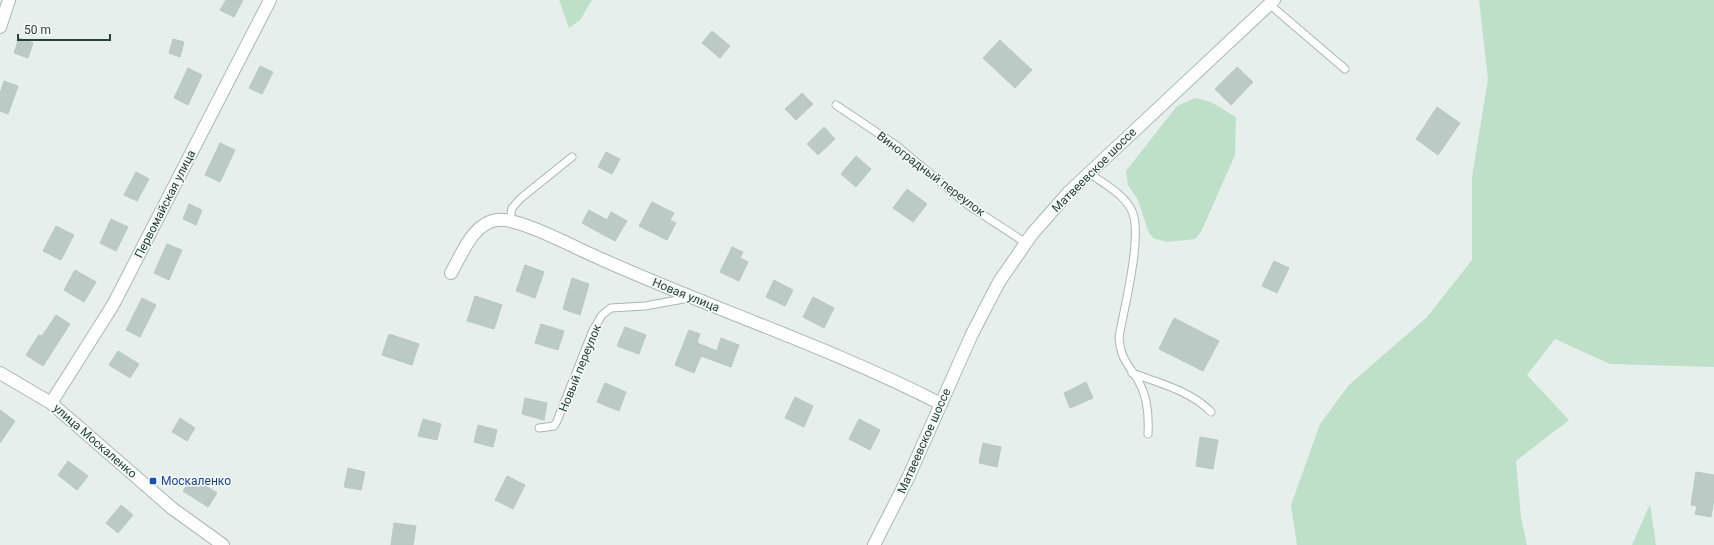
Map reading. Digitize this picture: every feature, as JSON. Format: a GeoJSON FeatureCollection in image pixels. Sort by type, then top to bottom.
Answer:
{"type":"FeatureCollection","features":[{"type":"Feature","properties":{"kind":"street"},"geometry":{"type":"LineString","coordinates":[[0,27],[9,0]]}},
{"type":"Feature","properties":{"kind":"street","name":"Первомайская улица"},"geometry":{"type":"LineString","coordinates":[[51,403],[113,305],[270,0]]}},
{"type":"Feature","properties":{"kind":"street","name":"Матвеевское шоссе"},"geometry":{"type":"LineString","coordinates":[[874,545],[908,478],[972,334],[996,288],[1026,243],[1069,192],[1271,2]]}},
{"type":"Feature","properties":{"kind":"street","name":"Новая улица"},"geometry":{"type":"LineString","coordinates":[[452,273],[474,233],[486,223],[498,219],[510,220],[691,298],[889,378],[941,404]]}},
{"type":"Feature","properties":{"kind":"street","name":"улица Москаленко"},"geometry":{"type":"LineString","coordinates":[[1,375],[51,403],[173,509],[223,545]]}},
{"type":"Feature","properties":{"kind":"lane"},"geometry":{"type":"LineString","coordinates":[[1271,2],[1345,69]]}},
{"type":"Feature","properties":{"kind":"lane","name":"Виноградный переулок"},"geometry":{"type":"LineString","coordinates":[[836,105],[897,146],[968,205],[1026,243]]}},
{"type":"Feature","properties":{"kind":"lane"},"geometry":{"type":"LineString","coordinates":[[510,220],[512,208],[521,198],[572,157]]}},
{"type":"Feature","properties":{"kind":"lane"},"geometry":{"type":"LineString","coordinates":[[1089,173],[1118,194],[1131,211],[1135,224],[1136,244],[1119,337],[1120,350],[1126,365],[1139,382],[1147,403],[1148,434]]}},
{"type":"Feature","properties":{"kind":"lane","name":"Новый переулок"},"geometry":{"type":"LineString","coordinates":[[539,428],[554,426],[557,421],[593,330],[602,315],[611,308],[646,306],[691,298]]}},
{"type":"Feature","properties":{"kind":"lane"},"geometry":{"type":"LineString","coordinates":[[1132,373],[1191,396],[1211,412]]}},
{"type":"Feature","properties":{"kind":"green space"},"geometry":{"type":"Polygon","coordinates":[[[559,0],[592,0],[580,20],[569,28],[559,0]]]}},
{"type":"Feature","properties":{"kind":"green space"},"geometry":{"type":"Polygon","coordinates":[[[1479,0],[1714,0],[1714,367],[1610,364],[1555,339],[1527,375],[1569,420],[1516,461],[1521,517],[1527,545],[1297,545],[1291,505],[1320,424],[1349,385],[1427,317],[1472,260],[1472,177],[1488,79],[1479,0]]]}},
{"type":"Feature","properties":{"kind":"green space"},"geometry":{"type":"Polygon","coordinates":[[[1195,98],[1211,102],[1236,117],[1235,155],[1201,232],[1195,239],[1167,242],[1153,238],[1148,231],[1138,200],[1128,185],[1126,171],[1177,106],[1195,98]]]}},
{"type":"Feature","properties":{"kind":"green space"},"geometry":{"type":"Polygon","coordinates":[[[1650,504],[1656,545],[1632,545],[1650,504]]]}},
{"type":"Feature","properties":{"kind":"building"},"geometry":{"type":"Polygon","coordinates":[[[226,0],[243,0],[234,17],[220,10],[226,0]]]}},
{"type":"Feature","properties":{"kind":"building"},"geometry":{"type":"Polygon","coordinates":[[[712,31],[730,46],[720,58],[702,43],[712,31]]]}},
{"type":"Feature","properties":{"kind":"building"},"geometry":{"type":"Polygon","coordinates":[[[19,38],[33,43],[28,58],[14,53],[19,38]]]}},
{"type":"Feature","properties":{"kind":"building"},"geometry":{"type":"Polygon","coordinates":[[[173,39],[184,42],[180,57],[169,53],[173,39]]]}},
{"type":"Feature","properties":{"kind":"building"},"geometry":{"type":"Polygon","coordinates":[[[1000,40],[1032,70],[1015,88],[983,58],[1000,40]]]}},
{"type":"Feature","properties":{"kind":"building"},"geometry":{"type":"Polygon","coordinates":[[[260,66],[273,72],[262,94],[249,88],[260,66]]]}},
{"type":"Feature","properties":{"kind":"building"},"geometry":{"type":"Polygon","coordinates":[[[1237,67],[1253,82],[1231,105],[1215,89],[1237,67]]]}},
{"type":"Feature","properties":{"kind":"building"},"geometry":{"type":"Polygon","coordinates":[[[188,68],[202,75],[188,105],[174,98],[188,68]]]}},
{"type":"Feature","properties":{"kind":"building"},"geometry":{"type":"Polygon","coordinates":[[[4,81],[18,86],[8,114],[0,111],[0,93],[4,81]]]}},
{"type":"Feature","properties":{"kind":"building"},"geometry":{"type":"Polygon","coordinates":[[[802,93],[813,104],[796,120],[785,109],[802,93]]]}},
{"type":"Feature","properties":{"kind":"building"},"geometry":{"type":"Polygon","coordinates":[[[1437,107],[1460,123],[1438,155],[1416,139],[1437,107]]]}},
{"type":"Feature","properties":{"kind":"building"},"geometry":{"type":"Polygon","coordinates":[[[824,127],[835,139],[818,155],[807,144],[824,127]]]}},
{"type":"Feature","properties":{"kind":"building"},"geometry":{"type":"Polygon","coordinates":[[[220,143],[235,150],[220,182],[205,175],[220,143]]]}},
{"type":"Feature","properties":{"kind":"building"},"geometry":{"type":"Polygon","coordinates":[[[606,152],[620,159],[612,174],[598,167],[606,152]]]}},
{"type":"Feature","properties":{"kind":"building"},"geometry":{"type":"Polygon","coordinates":[[[856,156],[871,169],[856,187],[841,174],[856,156]]]}},
{"type":"Feature","properties":{"kind":"building"},"geometry":{"type":"Polygon","coordinates":[[[136,172],[149,179],[137,201],[124,195],[136,172]]]}},
{"type":"Feature","properties":{"kind":"building"},"geometry":{"type":"Polygon","coordinates":[[[907,189],[927,204],[913,222],[893,208],[907,189]]]}},
{"type":"Feature","properties":{"kind":"building"},"geometry":{"type":"Polygon","coordinates":[[[652,202],[674,213],[670,220],[676,223],[667,240],[639,226],[652,202]]]}},
{"type":"Feature","properties":{"kind":"building"},"geometry":{"type":"Polygon","coordinates":[[[189,204],[202,210],[196,225],[183,219],[189,204]]]}},
{"type":"Feature","properties":{"kind":"building"},"geometry":{"type":"Polygon","coordinates":[[[589,210],[607,220],[611,212],[627,221],[615,241],[582,223],[589,210]]]}},
{"type":"Feature","properties":{"kind":"building"},"geometry":{"type":"Polygon","coordinates":[[[111,219],[128,227],[116,251],[100,243],[111,219]]]}},
{"type":"Feature","properties":{"kind":"building"},"geometry":{"type":"Polygon","coordinates":[[[56,226],[74,235],[61,260],[43,251],[56,226]]]}},
{"type":"Feature","properties":{"kind":"building"},"geometry":{"type":"Polygon","coordinates":[[[167,244],[182,250],[169,280],[154,273],[167,244]]]}},
{"type":"Feature","properties":{"kind":"building"},"geometry":{"type":"Polygon","coordinates":[[[732,247],[743,252],[740,258],[748,262],[739,281],[720,272],[732,247]]]}},
{"type":"Feature","properties":{"kind":"building"},"geometry":{"type":"Polygon","coordinates":[[[1274,261],[1289,268],[1277,293],[1262,286],[1274,261]]]}},
{"type":"Feature","properties":{"kind":"building"},"geometry":{"type":"Polygon","coordinates":[[[525,265],[544,272],[535,298],[516,291],[525,265]]]}},
{"type":"Feature","properties":{"kind":"building"},"geometry":{"type":"Polygon","coordinates":[[[75,270],[96,282],[84,302],[64,290],[75,270]]]}},
{"type":"Feature","properties":{"kind":"building"},"geometry":{"type":"Polygon","coordinates":[[[572,278],[589,284],[580,315],[563,309],[572,278]]]}},
{"type":"Feature","properties":{"kind":"building"},"geometry":{"type":"Polygon","coordinates":[[[774,280],[793,290],[785,306],[766,297],[774,280]]]}},
{"type":"Feature","properties":{"kind":"building"},"geometry":{"type":"Polygon","coordinates":[[[475,296],[502,305],[494,329],[467,321],[475,296]]]}},
{"type":"Feature","properties":{"kind":"building"},"geometry":{"type":"Polygon","coordinates":[[[813,297],[834,308],[824,328],[803,317],[813,297]]]}},
{"type":"Feature","properties":{"kind":"building"},"geometry":{"type":"Polygon","coordinates":[[[142,298],[156,305],[140,337],[126,330],[142,298]]]}},
{"type":"Feature","properties":{"kind":"building"},"geometry":{"type":"Polygon","coordinates":[[[56,315],[70,324],[43,366],[26,355],[39,335],[42,336],[56,315]]]}},
{"type":"Feature","properties":{"kind":"building"},"geometry":{"type":"Polygon","coordinates":[[[1174,318],[1219,341],[1203,371],[1159,349],[1174,318]]]}},
{"type":"Feature","properties":{"kind":"building"},"geometry":{"type":"Polygon","coordinates":[[[541,324],[564,331],[558,350],[535,343],[541,324]]]}},
{"type":"Feature","properties":{"kind":"building"},"geometry":{"type":"Polygon","coordinates":[[[625,327],[646,335],[639,354],[617,346],[625,327]]]}},
{"type":"Feature","properties":{"kind":"building"},"geometry":{"type":"Polygon","coordinates":[[[689,330],[700,334],[697,343],[717,351],[721,338],[739,345],[731,367],[701,356],[694,373],[675,365],[689,330]]]}},
{"type":"Feature","properties":{"kind":"building"},"geometry":{"type":"Polygon","coordinates":[[[389,334],[419,344],[412,365],[382,355],[389,334]]]}},
{"type":"Feature","properties":{"kind":"building"},"geometry":{"type":"Polygon","coordinates":[[[118,351],[139,364],[130,378],[109,365],[118,351]]]}},
{"type":"Feature","properties":{"kind":"building"},"geometry":{"type":"Polygon","coordinates":[[[1086,382],[1093,398],[1070,408],[1064,393],[1086,382]]]}},
{"type":"Feature","properties":{"kind":"building"},"geometry":{"type":"Polygon","coordinates":[[[605,383],[626,392],[619,411],[597,402],[605,383]]]}},
{"type":"Feature","properties":{"kind":"building"},"geometry":{"type":"Polygon","coordinates":[[[795,397],[813,406],[804,427],[785,418],[795,397]]]}},
{"type":"Feature","properties":{"kind":"building"},"geometry":{"type":"Polygon","coordinates":[[[525,398],[547,403],[544,420],[522,414],[525,398]]]}},
{"type":"Feature","properties":{"kind":"building"},"geometry":{"type":"Polygon","coordinates":[[[0,410],[15,421],[0,443],[0,410]]]}},
{"type":"Feature","properties":{"kind":"building"},"geometry":{"type":"Polygon","coordinates":[[[180,418],[195,428],[187,441],[172,432],[180,418]]]}},
{"type":"Feature","properties":{"kind":"building"},"geometry":{"type":"Polygon","coordinates":[[[423,419],[441,424],[437,440],[418,436],[423,419]]]}},
{"type":"Feature","properties":{"kind":"building"},"geometry":{"type":"Polygon","coordinates":[[[859,419],[880,430],[870,450],[849,439],[859,419]]]}},
{"type":"Feature","properties":{"kind":"building"},"geometry":{"type":"Polygon","coordinates":[[[478,425],[497,430],[493,447],[474,442],[478,425]]]}},
{"type":"Feature","properties":{"kind":"building"},"geometry":{"type":"Polygon","coordinates":[[[1200,437],[1218,440],[1213,469],[1196,466],[1200,437]]]}},
{"type":"Feature","properties":{"kind":"building"},"geometry":{"type":"Polygon","coordinates":[[[983,443],[1001,447],[997,467],[979,463],[983,443]]]}},
{"type":"Feature","properties":{"kind":"building"},"geometry":{"type":"Polygon","coordinates":[[[68,461],[88,476],[77,490],[58,475],[68,461]]]}},
{"type":"Feature","properties":{"kind":"building"},"geometry":{"type":"Polygon","coordinates":[[[348,468],[365,472],[361,490],[344,487],[348,468]]]}},
{"type":"Feature","properties":{"kind":"building"},"geometry":{"type":"Polygon","coordinates":[[[1696,472],[1714,475],[1714,499],[1711,517],[1695,514],[1697,506],[1691,505],[1696,472]]]}},
{"type":"Feature","properties":{"kind":"building"},"geometry":{"type":"Polygon","coordinates":[[[507,476],[525,485],[513,509],[495,500],[507,476]]]}},
{"type":"Feature","properties":{"kind":"building"},"geometry":{"type":"Polygon","coordinates":[[[192,477],[217,493],[208,507],[183,491],[192,477]]]}},
{"type":"Feature","properties":{"kind":"building"},"geometry":{"type":"Polygon","coordinates":[[[121,505],[133,515],[118,533],[106,523],[121,505]]]}},
{"type":"Feature","properties":{"kind":"building"},"geometry":{"type":"Polygon","coordinates":[[[394,523],[416,526],[413,545],[391,545],[394,523]]]}},
{"type":"Feature","properties":{"kind":"place","name":"Москаленко"},"geometry":{"type":"Point","coordinates":[153,481]}}]}
